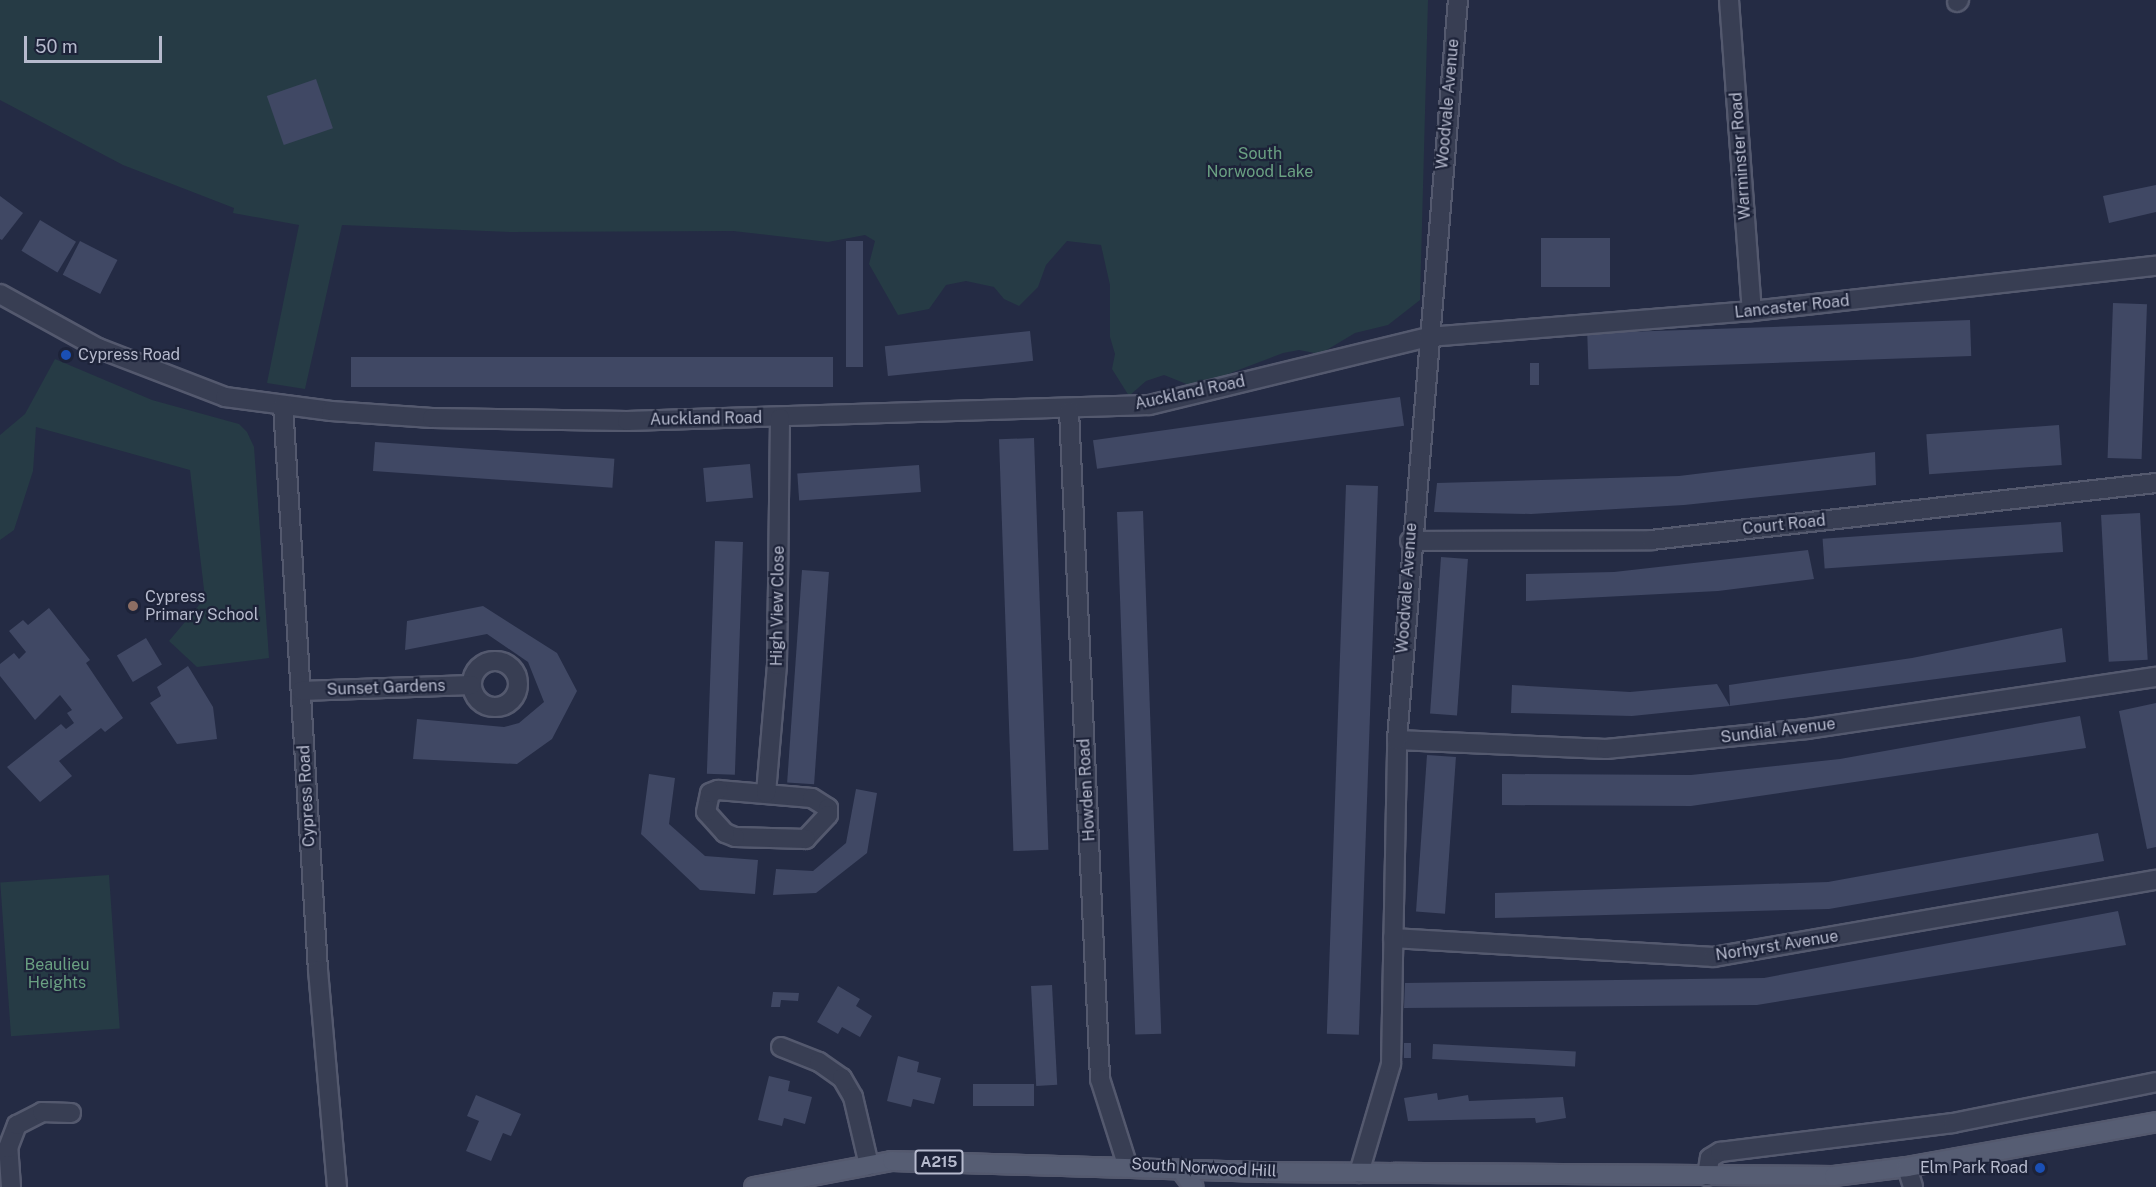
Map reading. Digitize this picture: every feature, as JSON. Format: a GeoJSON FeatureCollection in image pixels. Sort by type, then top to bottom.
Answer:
{"type":"FeatureCollection","features":[{"type":"Feature","properties":{"kind":"main road","name":"South Norwood Hill"},"geometry":{"type":"LineString","coordinates":[[754,1187],[892,1161],[1126,1164],[1181,1170],[1267,1172],[1834,1176],[1907,1167],[2156,1122]]}},
{"type":"Feature","properties":{"kind":"main road"},"geometry":{"type":"LineString","coordinates":[[1181,1170],[1194,1187]]}},
{"type":"Feature","properties":{"kind":"main road"},"geometry":{"type":"LineString","coordinates":[[1243,1187],[1267,1172]]}},
{"type":"Feature","properties":{"kind":"street","name":"Woodvale Avenue"},"geometry":{"type":"LineString","coordinates":[[1359,1173],[1391,1064],[1397,740],[1410,541],[1458,0]]}},
{"type":"Feature","properties":{"kind":"street","name":"Warminster Road"},"geometry":{"type":"LineString","coordinates":[[1729,0],[1752,311]]}},
{"type":"Feature","properties":{"kind":"street","name":"Lancaster Road"},"geometry":{"type":"LineString","coordinates":[[1428,337],[1752,311],[2156,266]]}},
{"type":"Feature","properties":{"kind":"street","name":"Auckland Road"},"geometry":{"type":"LineString","coordinates":[[0,294],[140,366],[225,397],[283,405],[432,418],[780,418],[1069,411],[1149,405],[1428,337]]}},
{"type":"Feature","properties":{"kind":"street","name":"Cypress Road"},"geometry":{"type":"LineString","coordinates":[[283,405],[337,1187]]}},
{"type":"Feature","properties":{"kind":"street","name":"Howden Road"},"geometry":{"type":"LineString","coordinates":[[1069,411],[1100,1079],[1126,1164]]}},
{"type":"Feature","properties":{"kind":"street","name":"High View Close"},"geometry":{"type":"LineString","coordinates":[[766,793],[777,665],[780,418]]}},
{"type":"Feature","properties":{"kind":"street","name":"Court Road"},"geometry":{"type":"LineString","coordinates":[[1410,541],[1651,540],[2156,483]]}},
{"type":"Feature","properties":{"kind":"street","name":"Sundial Avenue"},"geometry":{"type":"LineString","coordinates":[[1397,740],[1606,749],[1806,729],[2156,677]]}},
{"type":"Feature","properties":{"kind":"street","name":"Sunset Gardens"},"geometry":{"type":"LineString","coordinates":[[301,691],[471,685]]}},
{"type":"Feature","properties":{"kind":"street"},"geometry":{"type":"LineString","coordinates":[[710,793],[766,793],[822,802],[828,815],[815,834],[796,840],[735,837],[725,833],[706,812],[710,793]]}},
{"type":"Feature","properties":{"kind":"street","name":"Norhyrst Avenue"},"geometry":{"type":"LineString","coordinates":[[1394,938],[1713,957],[2156,880]]}},
{"type":"Feature","properties":{"kind":"street"},"geometry":{"type":"LineString","coordinates":[[781,1047],[819,1062],[842,1078],[853,1097],[869,1165]]}},
{"type":"Feature","properties":{"kind":"street"},"geometry":{"type":"LineString","coordinates":[[1707,1176],[1710,1158],[1720,1152],[1953,1123],[2156,1082]]}},
{"type":"Feature","properties":{"kind":"street"},"geometry":{"type":"LineString","coordinates":[[11,1187],[8,1148],[17,1125],[42,1113],[71,1113]]}},
{"type":"Feature","properties":{"kind":"street"},"geometry":{"type":"LineString","coordinates":[[1907,1167],[1913,1187]]}},
{"type":"Feature","properties":{"kind":"green space","name":"South Norwood Lake"},"geometry":{"type":"Polygon","coordinates":[[[0,0],[1428,0],[1420,300],[1388,325],[1355,333],[1320,354],[1299,350],[1283,353],[1194,387],[1164,375],[1146,381],[1129,396],[1112,369],[1115,354],[1110,337],[1110,285],[1101,245],[1067,241],[1046,265],[1038,287],[1019,306],[1004,299],[994,287],[966,281],[946,285],[929,309],[898,315],[869,264],[875,241],[865,235],[828,242],[733,231],[511,232],[342,225],[305,389],[267,383],[299,225],[233,213],[234,208],[123,165],[0,100],[0,0]]]}},
{"type":"Feature","properties":{"kind":"green space"},"geometry":{"type":"Polygon","coordinates":[[[55,359],[152,400],[239,424],[247,432],[254,447],[269,658],[197,667],[169,641],[205,598],[190,470],[36,427],[33,471],[14,530],[0,540],[0,435],[25,414],[55,359]]]}},
{"type":"Feature","properties":{"kind":"green space","name":"Beaulieu Heights"},"geometry":{"type":"Polygon","coordinates":[[[109,875],[120,1029],[11,1036],[0,883],[109,875]]]}},
{"type":"Feature","properties":{"kind":"building"},"geometry":{"type":"Polygon","coordinates":[[[316,79],[333,128],[284,145],[267,96],[316,79]]]}},
{"type":"Feature","properties":{"kind":"building"},"geometry":{"type":"Polygon","coordinates":[[[2156,185],[2156,212],[2109,223],[2103,196],[2156,185]]]}},
{"type":"Feature","properties":{"kind":"building"},"geometry":{"type":"Polygon","coordinates":[[[0,196],[23,213],[2,240],[0,239],[0,196]]]}},
{"type":"Feature","properties":{"kind":"building"},"geometry":{"type":"Polygon","coordinates":[[[40,220],[76,242],[57,272],[21,251],[40,220]]]}},
{"type":"Feature","properties":{"kind":"building"},"geometry":{"type":"Polygon","coordinates":[[[1541,238],[1610,238],[1610,287],[1541,287],[1541,238]]]}},
{"type":"Feature","properties":{"kind":"building"},"geometry":{"type":"Polygon","coordinates":[[[80,241],[117,260],[100,294],[63,275],[80,241]]]}},
{"type":"Feature","properties":{"kind":"building"},"geometry":{"type":"Polygon","coordinates":[[[846,241],[863,241],[863,367],[846,367],[846,241]]]}},
{"type":"Feature","properties":{"kind":"building"},"geometry":{"type":"Polygon","coordinates":[[[2113,303],[2147,304],[2142,459],[2108,458],[2113,303]]]}},
{"type":"Feature","properties":{"kind":"building"},"geometry":{"type":"Polygon","coordinates":[[[1970,320],[1971,356],[1588,369],[1587,333],[1970,320]]]}},
{"type":"Feature","properties":{"kind":"building"},"geometry":{"type":"Polygon","coordinates":[[[1030,331],[1033,361],[888,376],[885,346],[1030,331]]]}},
{"type":"Feature","properties":{"kind":"building"},"geometry":{"type":"Polygon","coordinates":[[[351,357],[833,357],[833,387],[351,387],[351,357]]]}},
{"type":"Feature","properties":{"kind":"building"},"geometry":{"type":"Polygon","coordinates":[[[1530,363],[1539,363],[1539,385],[1530,385],[1530,363]]]}},
{"type":"Feature","properties":{"kind":"building"},"geometry":{"type":"Polygon","coordinates":[[[1400,397],[1404,426],[1097,469],[1093,440],[1400,397]]]}},
{"type":"Feature","properties":{"kind":"building"},"geometry":{"type":"Polygon","coordinates":[[[2059,425],[2062,465],[1929,474],[1926,434],[2059,425]]]}},
{"type":"Feature","properties":{"kind":"building"},"geometry":{"type":"Polygon","coordinates":[[[1034,438],[1048,850],[1013,851],[999,439],[1034,438]]]}},
{"type":"Feature","properties":{"kind":"building"},"geometry":{"type":"Polygon","coordinates":[[[375,442],[614,459],[612,488],[373,471],[375,442]]]}},
{"type":"Feature","properties":{"kind":"building"},"geometry":{"type":"Polygon","coordinates":[[[1875,452],[1876,485],[1684,505],[1531,514],[1434,512],[1437,483],[1679,476],[1875,452]]]}},
{"type":"Feature","properties":{"kind":"building"},"geometry":{"type":"Polygon","coordinates":[[[750,464],[753,498],[706,502],[703,468],[750,464]]]}},
{"type":"Feature","properties":{"kind":"building"},"geometry":{"type":"Polygon","coordinates":[[[919,465],[921,492],[799,500],[797,474],[919,465]]]}},
{"type":"Feature","properties":{"kind":"building"},"geometry":{"type":"Polygon","coordinates":[[[1346,485],[1378,486],[1359,1035],[1327,1034],[1346,485]]]}},
{"type":"Feature","properties":{"kind":"building"},"geometry":{"type":"Polygon","coordinates":[[[1143,511],[1161,1034],[1135,1035],[1117,512],[1143,511]]]}},
{"type":"Feature","properties":{"kind":"building"},"geometry":{"type":"Polygon","coordinates":[[[2140,513],[2148,660],[2109,662],[2101,515],[2140,513]]]}},
{"type":"Feature","properties":{"kind":"building"},"geometry":{"type":"Polygon","coordinates":[[[2061,522],[2063,552],[1825,569],[1823,539],[2061,522]]]}},
{"type":"Feature","properties":{"kind":"building"},"geometry":{"type":"Polygon","coordinates":[[[715,541],[743,542],[735,775],[707,774],[715,541]]]}},
{"type":"Feature","properties":{"kind":"building"},"geometry":{"type":"Polygon","coordinates":[[[1808,550],[1814,579],[1718,591],[1526,601],[1526,574],[1614,572],[1808,550]]]}},
{"type":"Feature","properties":{"kind":"building"},"geometry":{"type":"Polygon","coordinates":[[[1441,557],[1468,559],[1457,716],[1430,714],[1441,557]]]}},
{"type":"Feature","properties":{"kind":"building"},"geometry":{"type":"Polygon","coordinates":[[[802,570],[829,572],[814,784],[787,782],[802,570]]]}},
{"type":"Feature","properties":{"kind":"building"},"geometry":{"type":"Polygon","coordinates":[[[483,606],[557,653],[577,691],[552,739],[517,764],[413,759],[417,719],[504,727],[519,723],[544,702],[528,662],[487,634],[405,650],[407,621],[483,606]]]}},
{"type":"Feature","properties":{"kind":"building"},"geometry":{"type":"Polygon","coordinates":[[[49,608],[90,660],[86,663],[123,718],[105,732],[101,728],[59,761],[72,776],[40,802],[7,767],[61,724],[66,729],[74,723],[67,713],[72,710],[60,695],[35,720],[0,676],[0,664],[14,653],[19,659],[26,652],[9,631],[23,620],[28,625],[49,608]]]}},
{"type":"Feature","properties":{"kind":"building"},"geometry":{"type":"Polygon","coordinates":[[[2062,628],[2066,662],[1730,706],[1729,685],[1912,658],[2062,628]]]}},
{"type":"Feature","properties":{"kind":"building"},"geometry":{"type":"Polygon","coordinates":[[[146,638],[162,665],[133,682],[117,656],[146,638]]]}},
{"type":"Feature","properties":{"kind":"building"},"geometry":{"type":"Polygon","coordinates":[[[188,666],[213,707],[217,739],[177,744],[150,703],[161,696],[157,687],[188,666]]]}},
{"type":"Feature","properties":{"kind":"building"},"geometry":{"type":"Polygon","coordinates":[[[1717,684],[1730,706],[1632,716],[1511,713],[1512,685],[1630,692],[1717,684]]]}},
{"type":"Feature","properties":{"kind":"building"},"geometry":{"type":"Polygon","coordinates":[[[2156,703],[2156,847],[2147,849],[2119,711],[2156,703]]]}},
{"type":"Feature","properties":{"kind":"building"},"geometry":{"type":"Polygon","coordinates":[[[2080,716],[2086,748],[1691,806],[1502,805],[1502,774],[1691,775],[1840,759],[2080,716]]]}},
{"type":"Feature","properties":{"kind":"building"},"geometry":{"type":"Polygon","coordinates":[[[1427,755],[1456,757],[1445,914],[1416,912],[1427,755]]]}},
{"type":"Feature","properties":{"kind":"building"},"geometry":{"type":"Polygon","coordinates":[[[649,774],[675,778],[669,824],[705,856],[758,860],[755,894],[700,890],[641,834],[649,774]]]}},
{"type":"Feature","properties":{"kind":"building"},"geometry":{"type":"Polygon","coordinates":[[[856,789],[877,793],[867,853],[816,893],[773,895],[776,869],[813,871],[846,843],[856,789]]]}},
{"type":"Feature","properties":{"kind":"building"},"geometry":{"type":"Polygon","coordinates":[[[2098,833],[2104,861],[1829,909],[1495,918],[1495,893],[1828,882],[2098,833]]]}},
{"type":"Feature","properties":{"kind":"building"},"geometry":{"type":"Polygon","coordinates":[[[2118,911],[2126,945],[1757,1005],[1404,1008],[1405,983],[1764,978],[2118,911]]]}},
{"type":"Feature","properties":{"kind":"building"},"geometry":{"type":"Polygon","coordinates":[[[1052,985],[1057,1085],[1036,1086],[1031,986],[1052,985]]]}},
{"type":"Feature","properties":{"kind":"building"},"geometry":{"type":"Polygon","coordinates":[[[838,986],[860,999],[856,1006],[872,1016],[860,1037],[842,1027],[838,1034],[817,1022],[838,986]]]}},
{"type":"Feature","properties":{"kind":"building"},"geometry":{"type":"Polygon","coordinates":[[[773,992],[799,993],[798,1001],[781,1000],[780,1007],[771,1007],[773,992]]]}},
{"type":"Feature","properties":{"kind":"building"},"geometry":{"type":"Polygon","coordinates":[[[1404,1043],[1411,1043],[1411,1058],[1404,1058],[1404,1043]]]}},
{"type":"Feature","properties":{"kind":"building"},"geometry":{"type":"Polygon","coordinates":[[[1433,1044],[1576,1051],[1575,1066],[1432,1059],[1433,1044]]]}},
{"type":"Feature","properties":{"kind":"building"},"geometry":{"type":"Polygon","coordinates":[[[898,1056],[919,1062],[917,1072],[941,1078],[934,1104],[913,1099],[911,1107],[887,1101],[898,1056]]]}},
{"type":"Feature","properties":{"kind":"building"},"geometry":{"type":"Polygon","coordinates":[[[769,1076],[790,1081],[788,1091],[812,1097],[805,1124],[784,1118],[782,1126],[758,1120],[769,1076]]]}},
{"type":"Feature","properties":{"kind":"building"},"geometry":{"type":"Polygon","coordinates":[[[973,1084],[1034,1084],[1034,1106],[973,1106],[973,1084]]]}},
{"type":"Feature","properties":{"kind":"building"},"geometry":{"type":"Polygon","coordinates":[[[1437,1093],[1438,1100],[1468,1095],[1469,1101],[1563,1097],[1566,1118],[1536,1123],[1535,1118],[1408,1121],[1404,1098],[1437,1093]]]}},
{"type":"Feature","properties":{"kind":"building"},"geometry":{"type":"Polygon","coordinates":[[[476,1095],[521,1114],[511,1136],[503,1133],[491,1161],[466,1151],[479,1121],[467,1116],[476,1095]]]}},
{"type":"Feature","properties":{"kind":"place","name":"Cypress Road"},"geometry":{"type":"Point","coordinates":[66,355]}},
{"type":"Feature","properties":{"kind":"place","name":"Cypress Primary School"},"geometry":{"type":"Point","coordinates":[133,606]}},
{"type":"Feature","properties":{"kind":"place","name":"Elm Park Road"},"geometry":{"type":"Point","coordinates":[2040,1168]}}]}
